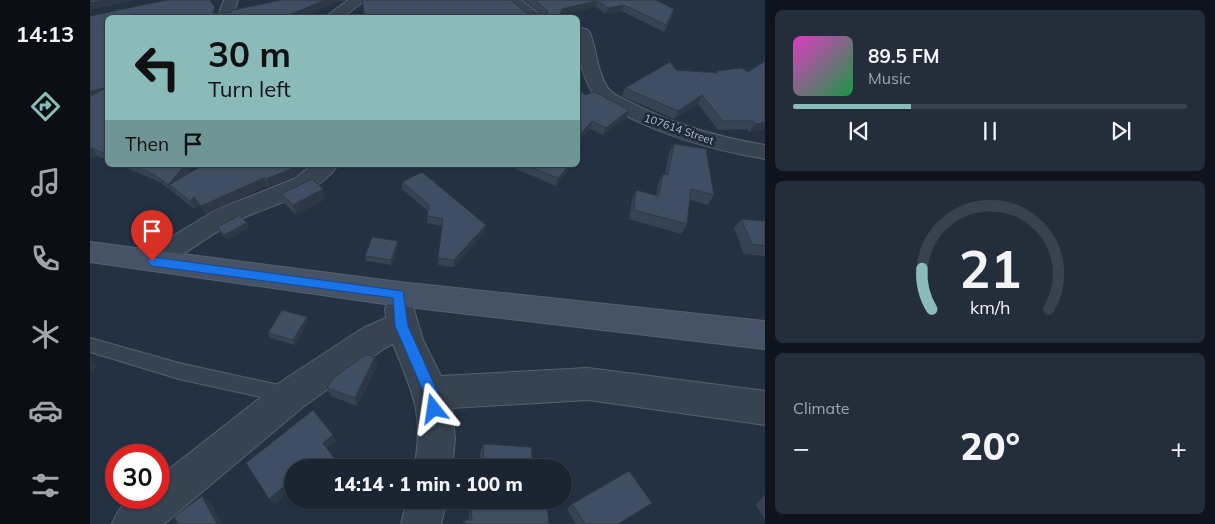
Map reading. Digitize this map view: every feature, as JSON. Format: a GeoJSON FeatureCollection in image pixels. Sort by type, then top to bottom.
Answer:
{"type":"FeatureCollection","features":[{"type":"Feature","properties":{"kind":"main road"},"geometry":{"type":"LineString","coordinates":[[90,252],[152,261],[400,310],[765,335]]}},
{"type":"Feature","properties":{"kind":"street"},"geometry":{"type":"LineString","coordinates":[[336,15],[358,0]]}},
{"type":"Feature","properties":{"kind":"street"},"geometry":{"type":"LineString","coordinates":[[512,0],[534,15]]}},
{"type":"Feature","properties":{"kind":"street","name":"107614 Street"},"geometry":{"type":"LineString","coordinates":[[582,38],[588,65],[603,95],[652,121],[681,132],[765,152]]}},
{"type":"Feature","properties":{"kind":"street"},"geometry":{"type":"LineString","coordinates":[[152,261],[225,216],[302,184],[324,167]]}},
{"type":"Feature","properties":{"kind":"street"},"geometry":{"type":"LineString","coordinates":[[132,524],[291,396],[374,338],[400,310],[431,393],[437,425],[434,459]]}},
{"type":"Feature","properties":{"kind":"street"},"geometry":{"type":"LineString","coordinates":[[431,393],[588,384],[765,408]]}},
{"type":"Feature","properties":{"kind":"street"},"geometry":{"type":"LineString","coordinates":[[422,524],[425,509]]}},
{"type":"Feature","properties":{"kind":"lane"},"geometry":{"type":"LineString","coordinates":[[90,345],[179,371],[291,396]]}},
{"type":"Feature","properties":{"kind":"building"},"geometry":{"type":"Polygon","coordinates":[[[90,0],[106,0],[90,3],[90,0]]]}},
{"type":"Feature","properties":{"kind":"building"},"geometry":{"type":"Polygon","coordinates":[[[167,0],[210,0],[215,7],[213,13],[230,13],[233,10],[281,0],[325,0],[289,15],[105,15],[105,88],[90,91],[90,16],[167,0]]]}},
{"type":"Feature","properties":{"kind":"building"},"geometry":{"type":"Polygon","coordinates":[[[362,0],[511,0],[527,13],[548,13],[547,10],[534,0],[656,0],[674,9],[666,25],[624,5],[608,8],[597,1],[562,9],[559,15],[364,15],[362,0]]]}},
{"type":"Feature","properties":{"kind":"building"},"geometry":{"type":"Polygon","coordinates":[[[765,61],[765,122],[755,124],[753,121],[723,121],[702,95],[678,111],[625,88],[670,62],[676,70],[718,73],[716,71],[742,68],[748,72],[765,61]]]}},
{"type":"Feature","properties":{"kind":"building"},"geometry":{"type":"Polygon","coordinates":[[[105,88],[105,154],[92,148],[90,149],[90,97],[105,88]]]}},
{"type":"Feature","properties":{"kind":"building"},"geometry":{"type":"Polygon","coordinates":[[[580,91],[585,95],[595,92],[629,110],[606,128],[592,121],[580,135],[580,91]]]}},
{"type":"Feature","properties":{"kind":"building"},"geometry":{"type":"Polygon","coordinates":[[[674,144],[706,149],[714,195],[691,189],[687,224],[634,210],[636,190],[658,196],[663,174],[668,175],[674,144]]]}},
{"type":"Feature","properties":{"kind":"building"},"geometry":{"type":"Polygon","coordinates":[[[137,167],[183,167],[168,185],[155,175],[137,167]]]}},
{"type":"Feature","properties":{"kind":"building"},"geometry":{"type":"Polygon","coordinates":[[[200,167],[294,167],[201,206],[194,197],[190,201],[169,185],[200,167]]]}},
{"type":"Feature","properties":{"kind":"building"},"geometry":{"type":"Polygon","coordinates":[[[530,167],[567,167],[558,178],[530,167]]]}},
{"type":"Feature","properties":{"kind":"building"},"geometry":{"type":"Polygon","coordinates":[[[422,172],[486,225],[454,260],[438,258],[443,219],[427,216],[429,205],[402,182],[422,172]]]}},
{"type":"Feature","properties":{"kind":"building"},"geometry":{"type":"Polygon","coordinates":[[[312,179],[323,189],[293,205],[281,194],[312,179]]]}},
{"type":"Feature","properties":{"kind":"building"},"geometry":{"type":"Polygon","coordinates":[[[240,215],[247,223],[224,235],[217,227],[240,215]]]}},
{"type":"Feature","properties":{"kind":"building"},"geometry":{"type":"Polygon","coordinates":[[[741,219],[765,221],[765,246],[752,244],[741,219]]]}},
{"type":"Feature","properties":{"kind":"building"},"geometry":{"type":"Polygon","coordinates":[[[372,237],[398,241],[391,260],[365,256],[372,237]]]}},
{"type":"Feature","properties":{"kind":"building"},"geometry":{"type":"Polygon","coordinates":[[[282,310],[307,317],[293,340],[268,333],[282,310]]]}},
{"type":"Feature","properties":{"kind":"building"},"geometry":{"type":"Polygon","coordinates":[[[366,354],[375,357],[355,398],[327,388],[333,378],[366,354]]]}},
{"type":"Feature","properties":{"kind":"building"},"geometry":{"type":"Polygon","coordinates":[[[313,410],[333,435],[323,443],[333,459],[284,459],[284,487],[269,499],[246,463],[313,410]]]}},
{"type":"Feature","properties":{"kind":"building"},"geometry":{"type":"Polygon","coordinates":[[[483,444],[531,447],[532,459],[484,459],[483,444]]]}},
{"type":"Feature","properties":{"kind":"building"},"geometry":{"type":"Polygon","coordinates":[[[629,471],[652,503],[618,524],[585,524],[572,504],[629,471]]]}},
{"type":"Feature","properties":{"kind":"building"},"geometry":{"type":"Polygon","coordinates":[[[202,496],[217,524],[178,524],[174,517],[202,496]]]}},
{"type":"Feature","properties":{"kind":"building"},"geometry":{"type":"Polygon","coordinates":[[[471,509],[547,509],[549,524],[465,524],[465,520],[472,520],[471,509]]]}},
{"type":"Feature","properties":{"kind":"route"},"geometry":{"type":"LineString","coordinates":[[152,261],[399,294],[401,326],[431,393],[434,409]]}}]}
